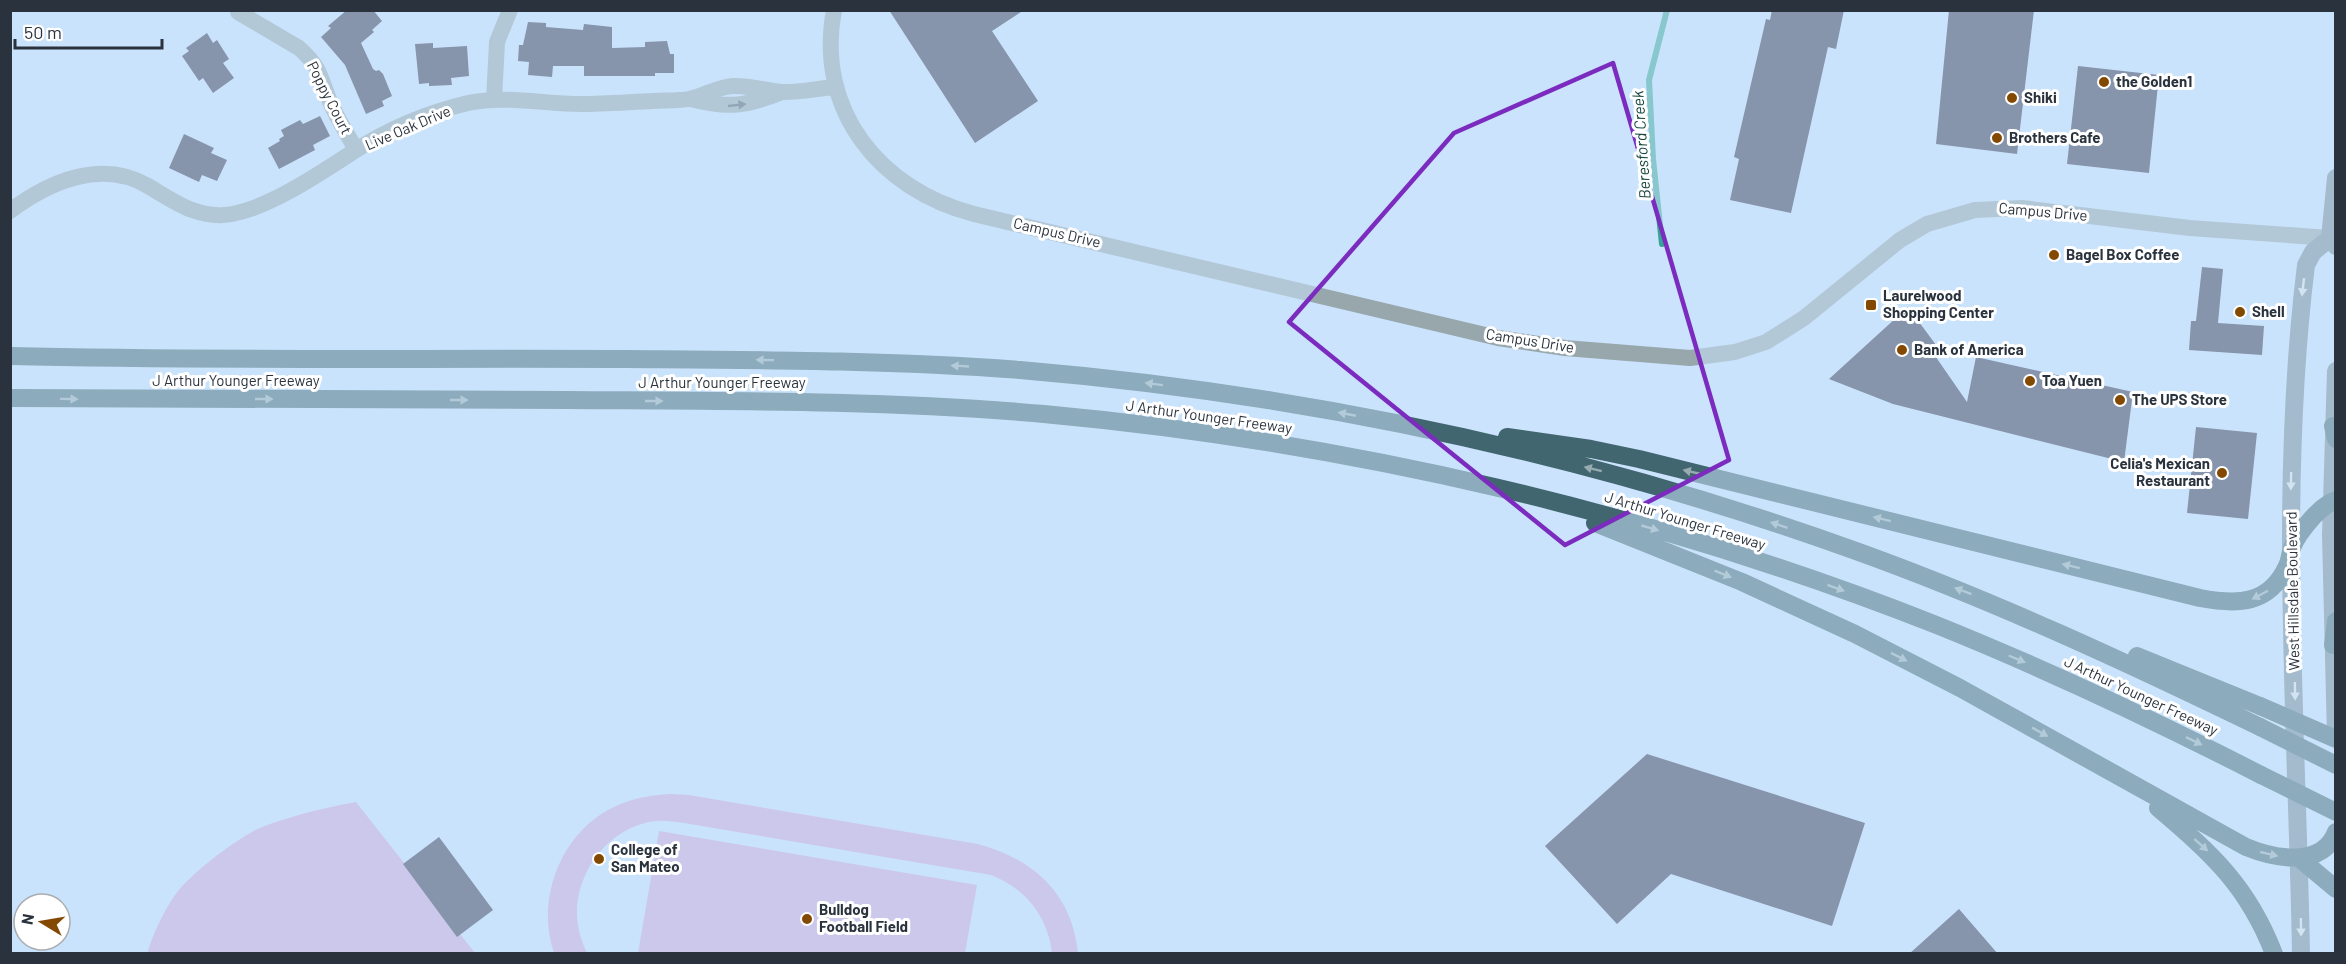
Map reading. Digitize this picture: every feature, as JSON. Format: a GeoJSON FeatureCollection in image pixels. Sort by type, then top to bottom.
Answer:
{"type":"FeatureCollection","features":[{"type":"Feature","properties":{"kind":"highway","name":"J Arthur Younger Freeway"},"geometry":{"type":"LineString","coordinates":[[10,356],[765,360],[915,364],[1022,370],[1139,382],[1277,402],[1404,425],[1529,453],[1725,507],[1857,551],[2017,614],[2134,666],[2336,765]]}},
{"type":"Feature","properties":{"kind":"highway","name":"J Arthur Younger Freeway"},"geometry":{"type":"LineString","coordinates":[[10,398],[711,401],[878,404],[959,408],[1124,423],[1246,439],[1411,469],[1533,496],[1723,550],[1894,609],[2002,652],[2090,691],[2336,812]]}},
{"type":"Feature","properties":{"kind":"highway"},"geometry":{"type":"LineString","coordinates":[[1404,425],[1548,442],[1639,459],[2222,602],[2243,602],[2267,592],[2281,576],[2291,549],[2306,525],[2333,501]]}},
{"type":"Feature","properties":{"kind":"highway"},"geometry":{"type":"LineString","coordinates":[[1533,496],[1742,582],[1818,616],[1960,688],[2246,847],[2272,855],[2299,858],[2323,849],[2333,839],[2336,832]]}},
{"type":"Feature","properties":{"kind":"highway"},"geometry":{"type":"LineString","coordinates":[[2017,614],[2164,665],[2336,738]]}},
{"type":"Feature","properties":{"kind":"highway"},"geometry":{"type":"LineString","coordinates":[[2333,645],[2336,621]]}},
{"type":"Feature","properties":{"kind":"highway"},"geometry":{"type":"LineString","coordinates":[[2125,779],[2197,841],[2227,871],[2256,912],[2274,954]]}},
{"type":"Feature","properties":{"kind":"highway"},"geometry":{"type":"LineString","coordinates":[[2299,858],[2336,889]]}},
{"type":"Feature","properties":{"kind":"main road"},"geometry":{"type":"LineString","coordinates":[[2332,242],[2336,178]]}},
{"type":"Feature","properties":{"kind":"main road","name":"West Hillsdale Boulevard"},"geometry":{"type":"LineString","coordinates":[[2301,954],[2291,549],[2293,412],[2308,257],[2332,242]]}},
{"type":"Feature","properties":{"kind":"main road"},"geometry":{"type":"LineString","coordinates":[[2336,371],[2333,501],[2333,645],[2336,738]]}},
{"type":"Feature","properties":{"kind":"street"},"geometry":{"type":"LineString","coordinates":[[494,100],[497,42],[510,10]]}},
{"type":"Feature","properties":{"kind":"street","name":"Campus Drive"},"geometry":{"type":"LineString","coordinates":[[834,10],[831,46],[836,87],[855,131],[878,161],[908,187],[934,201],[952,208],[1498,338],[1565,348],[1690,358],[1718,356],[1753,347],[1791,328],[1912,232],[1944,218],[1989,208],[2022,208],[2332,242]]}},
{"type":"Feature","properties":{"kind":"street","name":"Poppy Court"},"geometry":{"type":"LineString","coordinates":[[238,12],[299,48],[308,56],[320,72],[331,104],[356,150]]}},
{"type":"Feature","properties":{"kind":"street","name":"Live Oak Drive"},"geometry":{"type":"LineString","coordinates":[[10,211],[34,195],[64,180],[90,174],[104,174],[140,182],[170,201],[194,211],[214,215],[233,214],[256,206],[301,184],[356,150],[426,117],[468,104],[494,100],[580,104],[691,99],[736,106],[758,102],[782,92],[836,87]]}},
{"type":"Feature","properties":{"kind":"highlighted area"},"geometry":{"type":"Polygon","coordinates":[[[1613,63],[1729,460],[1565,545],[1289,322],[1454,133],[1613,63]]]}},
{"type":"Feature","properties":{"kind":"shaded area"},"geometry":{"type":"Polygon","coordinates":[[[670,794],[689,795],[978,844],[998,851],[1016,859],[1047,882],[1068,913],[1078,953],[1052,953],[1046,927],[1033,905],[1014,888],[991,875],[684,823],[656,821],[625,831],[600,852],[590,866],[583,881],[577,913],[581,938],[587,953],[554,953],[549,932],[548,910],[551,889],[558,868],[581,831],[597,817],[616,806],[642,797],[670,794]]]}},
{"type":"Feature","properties":{"kind":"shaded area"},"geometry":{"type":"Polygon","coordinates":[[[356,802],[475,953],[147,954],[159,923],[175,895],[182,886],[228,847],[262,827],[309,812],[356,802]]]}},
{"type":"Feature","properties":{"kind":"shaded area","name":"Bulldog Football Field"},"geometry":{"type":"Polygon","coordinates":[[[659,831],[977,885],[965,953],[638,953],[659,831]]]}},
{"type":"Feature","properties":{"kind":"building"},"geometry":{"type":"Polygon","coordinates":[[[347,10],[373,10],[382,21],[372,30],[374,32],[361,43],[373,69],[383,74],[392,96],[382,101],[384,106],[366,114],[345,65],[321,37],[331,28],[328,26],[347,10]]]}},
{"type":"Feature","properties":{"kind":"building"},"geometry":{"type":"Polygon","coordinates":[[[889,10],[1024,10],[992,31],[1038,101],[975,143],[889,10]]]}},
{"type":"Feature","properties":{"kind":"building"},"geometry":{"type":"Polygon","coordinates":[[[1772,10],[1844,10],[1836,49],[1828,47],[1791,213],[1730,200],[1739,159],[1734,157],[1766,19],[1770,20],[1772,10]]]}},
{"type":"Feature","properties":{"kind":"building"},"geometry":{"type":"Polygon","coordinates":[[[1949,10],[2034,10],[2017,154],[1936,144],[1949,10]]]}},
{"type":"Feature","properties":{"kind":"building"},"geometry":{"type":"Polygon","coordinates":[[[528,22],[546,23],[546,27],[583,30],[584,24],[612,27],[612,48],[645,47],[645,42],[667,41],[670,54],[674,54],[674,73],[655,73],[655,76],[584,76],[584,66],[553,66],[552,77],[528,75],[529,62],[518,61],[519,45],[523,45],[528,22]]]}},
{"type":"Feature","properties":{"kind":"building"},"geometry":{"type":"Polygon","coordinates":[[[207,33],[213,43],[217,40],[229,59],[223,63],[234,78],[213,93],[203,78],[199,81],[182,56],[189,51],[186,48],[207,33]]]}},
{"type":"Feature","properties":{"kind":"building"},"geometry":{"type":"Polygon","coordinates":[[[433,43],[433,48],[467,46],[469,76],[451,78],[452,85],[419,84],[415,44],[433,43]]]}},
{"type":"Feature","properties":{"kind":"building"},"geometry":{"type":"Polygon","coordinates":[[[2078,66],[2159,75],[2149,173],[2067,164],[2078,66]]]}},
{"type":"Feature","properties":{"kind":"building"},"geometry":{"type":"Polygon","coordinates":[[[320,116],[330,136],[313,145],[315,150],[279,169],[268,148],[284,136],[281,130],[300,120],[303,124],[320,116]]]}},
{"type":"Feature","properties":{"kind":"building"},"geometry":{"type":"Polygon","coordinates":[[[184,134],[214,148],[211,153],[227,160],[217,181],[202,175],[199,182],[169,168],[184,134]]]}},
{"type":"Feature","properties":{"kind":"building"},"geometry":{"type":"Polygon","coordinates":[[[2202,267],[2223,269],[2218,323],[2264,326],[2262,355],[2189,350],[2191,321],[2196,321],[2202,267]]]}},
{"type":"Feature","properties":{"kind":"building"},"geometry":{"type":"Polygon","coordinates":[[[1908,307],[1936,345],[1931,350],[1967,402],[1976,357],[2133,392],[2124,462],[1893,404],[1829,379],[1908,307]]]}},
{"type":"Feature","properties":{"kind":"building"},"geometry":{"type":"Polygon","coordinates":[[[2196,427],[2257,433],[2248,519],[2187,513],[2196,427]]]}},
{"type":"Feature","properties":{"kind":"building"},"geometry":{"type":"Polygon","coordinates":[[[1647,754],[1865,823],[1832,926],[1671,874],[1617,924],[1545,846],[1647,754]]]}},
{"type":"Feature","properties":{"kind":"building"},"geometry":{"type":"Polygon","coordinates":[[[439,837],[493,910],[457,937],[403,864],[439,837]]]}},
{"type":"Feature","properties":{"kind":"building"},"geometry":{"type":"Polygon","coordinates":[[[1959,909],[1998,954],[1909,954],[1959,909]]]}},
{"type":"Feature","properties":{"kind":"waterway","name":"Beresford Creek"},"geometry":{"type":"LineString","coordinates":[[1662,244],[1653,159],[1649,80],[1667,10]]}},
{"type":"Feature","properties":{"kind":"place","name":"the Golden1"},"geometry":{"type":"Point","coordinates":[2104,82]}},
{"type":"Feature","properties":{"kind":"place","name":"Shiki"},"geometry":{"type":"Point","coordinates":[2012,98]}},
{"type":"Feature","properties":{"kind":"place","name":"Brothers Cafe"},"geometry":{"type":"Point","coordinates":[1997,138]}},
{"type":"Feature","properties":{"kind":"place","name":"Bagel Box Coffee"},"geometry":{"type":"Point","coordinates":[2054,255]}},
{"type":"Feature","properties":{"kind":"place","name":"Laurelwood Shopping Center"},"geometry":{"type":"Point","coordinates":[1871,305]}},
{"type":"Feature","properties":{"kind":"place","name":"Shell"},"geometry":{"type":"Point","coordinates":[2240,312]}},
{"type":"Feature","properties":{"kind":"place","name":"Bank of America"},"geometry":{"type":"Point","coordinates":[1902,350]}},
{"type":"Feature","properties":{"kind":"place","name":"Toa Yuen"},"geometry":{"type":"Point","coordinates":[2030,381]}},
{"type":"Feature","properties":{"kind":"place","name":"The UPS Store"},"geometry":{"type":"Point","coordinates":[2120,400]}},
{"type":"Feature","properties":{"kind":"place","name":"Celia's Mexican Restaurant"},"geometry":{"type":"Point","coordinates":[2222,473]}},
{"type":"Feature","properties":{"kind":"place","name":"College of San Mateo"},"geometry":{"type":"Point","coordinates":[599,859]}},
{"type":"Feature","properties":{"kind":"place","name":"Bulldog Football Field"},"geometry":{"type":"Point","coordinates":[807,919]}}]}
